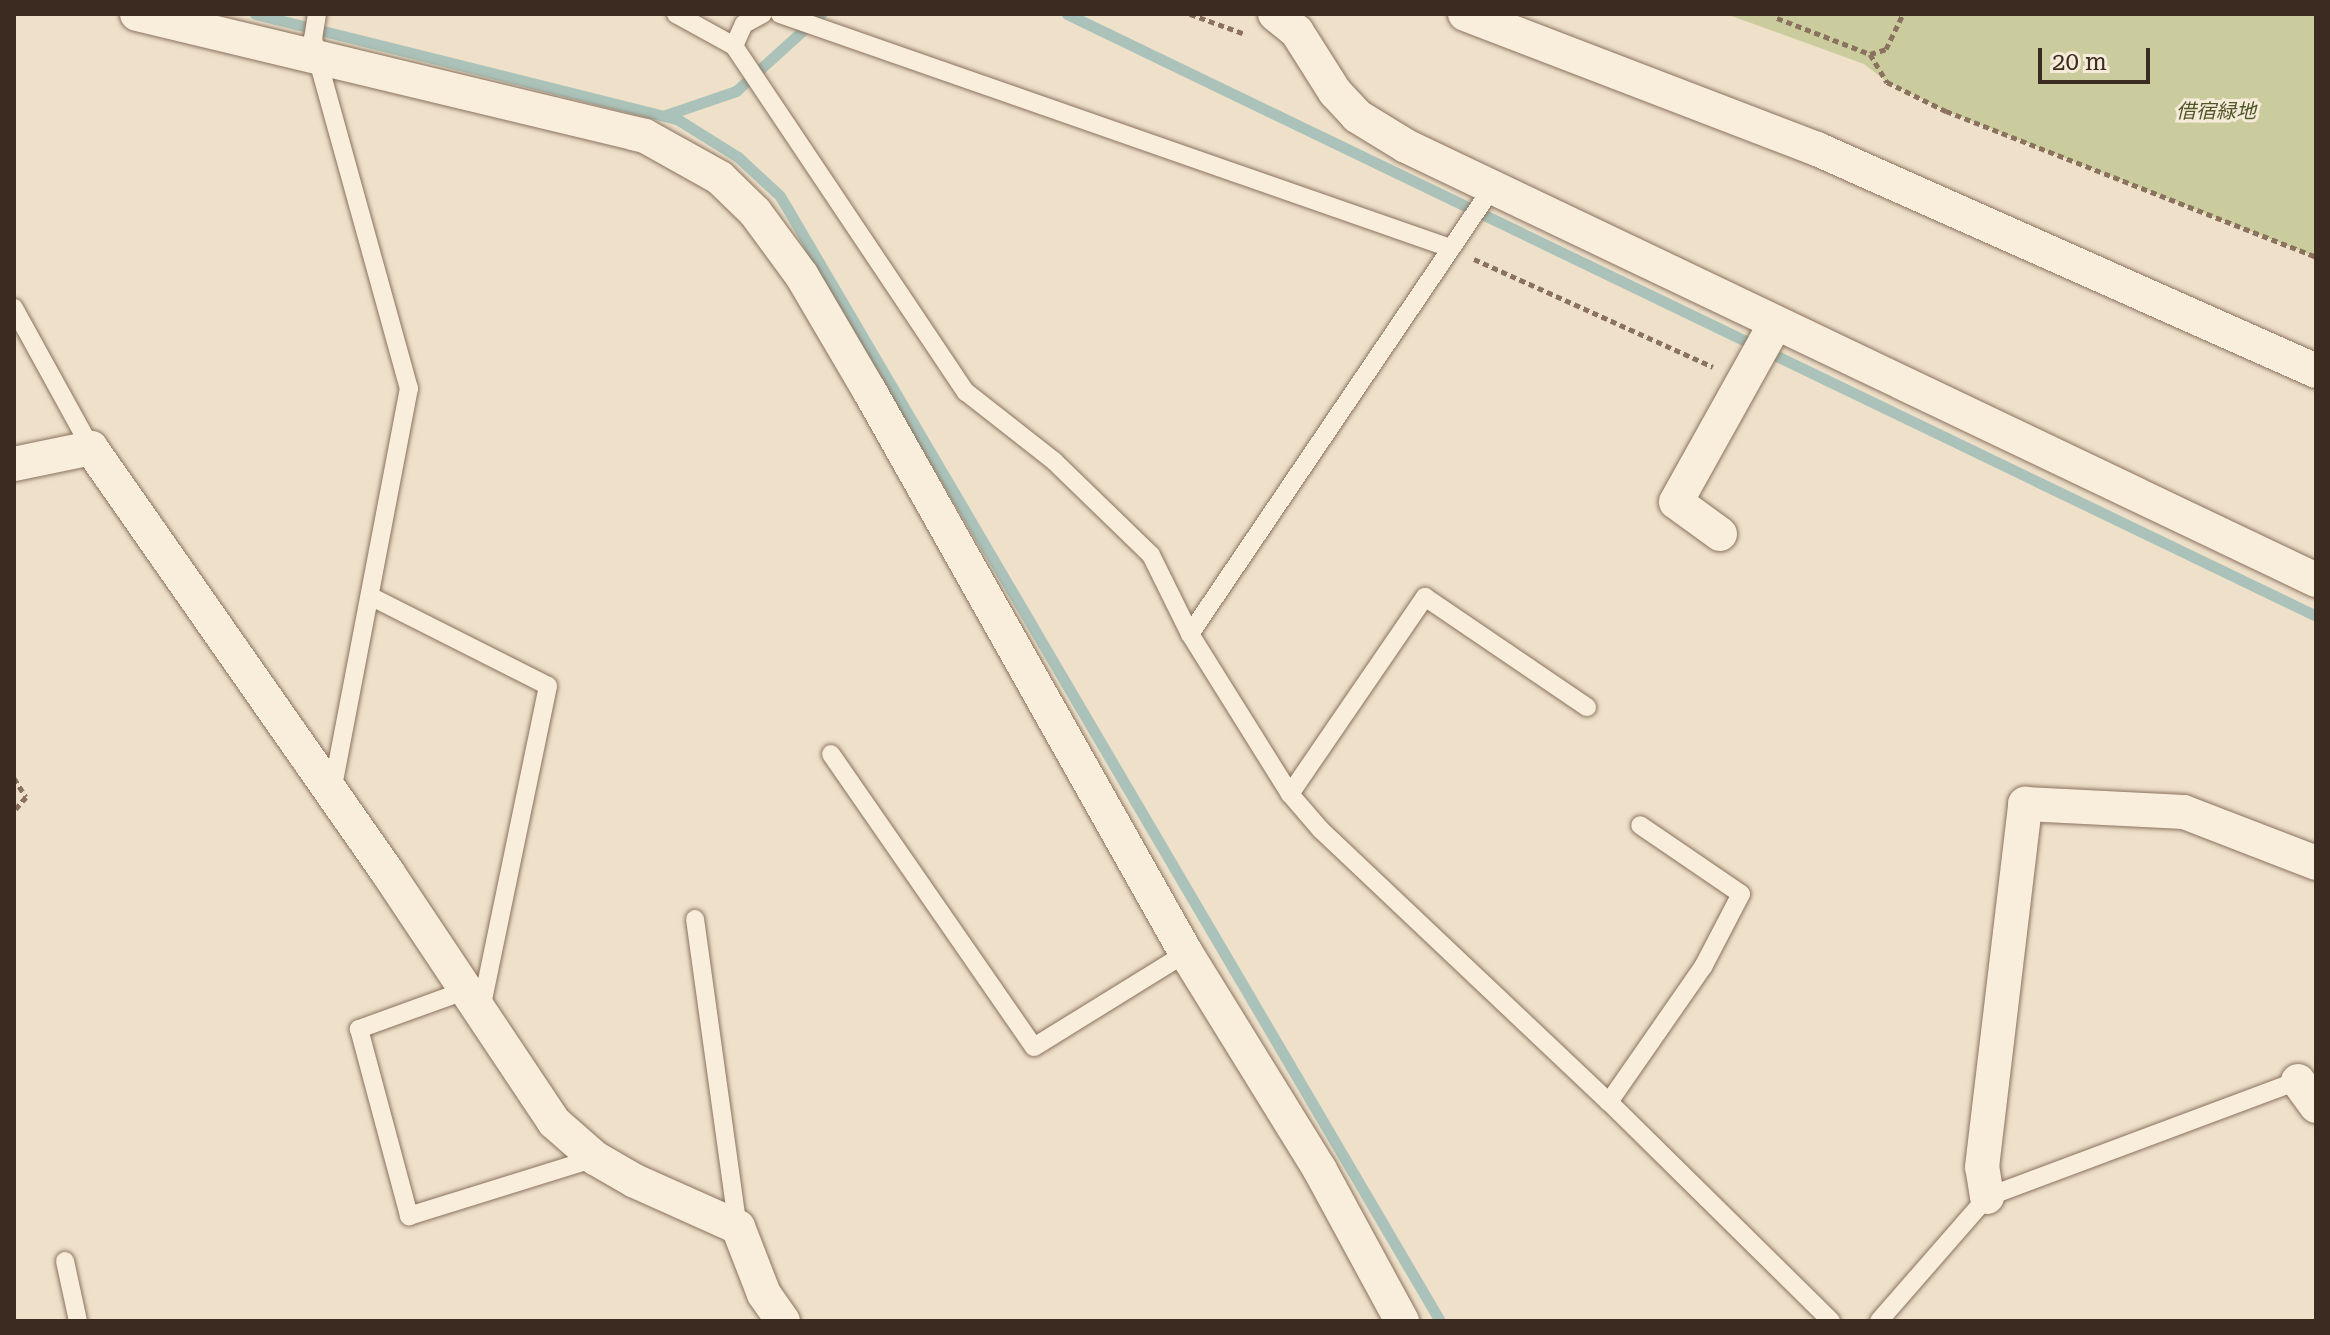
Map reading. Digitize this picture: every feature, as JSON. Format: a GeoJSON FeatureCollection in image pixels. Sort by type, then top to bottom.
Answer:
{"type":"FeatureCollection","features":[{"type":"Feature","properties":{"kind":"street"},"geometry":{"type":"LineString","coordinates":[[137,14],[645,136],[720,178],[755,212],[802,276],[869,390],[1186,953],[1320,1170],[1402,1321]]}},
{"type":"Feature","properties":{"kind":"street"},"geometry":{"type":"LineString","coordinates":[[1275,14],[1297,32],[1335,92],[1357,116],[1492,188],[2316,580]]}},
{"type":"Feature","properties":{"kind":"street"},"geometry":{"type":"LineString","coordinates":[[1465,14],[1817,149],[2316,371]]}},
{"type":"Feature","properties":{"kind":"street"},"geometry":{"type":"LineString","coordinates":[[1720,534],[1676,502],[1775,324]]}},
{"type":"Feature","properties":{"kind":"street"},"geometry":{"type":"LineString","coordinates":[[14,464],[91,448],[332,791],[554,1122],[595,1158],[675,1201],[738,1227],[764,1294],[783,1321]]}},
{"type":"Feature","properties":{"kind":"street"},"geometry":{"type":"LineString","coordinates":[[1987,1197],[1982,1167],[2025,804],[2184,812],[2316,863]]}},
{"type":"Feature","properties":{"kind":"lane"},"geometry":{"type":"LineString","coordinates":[[317,14],[313,38],[317,57],[409,388],[332,791]]}},
{"type":"Feature","properties":{"kind":"lane"},"geometry":{"type":"LineString","coordinates":[[676,14],[734,46],[966,392],[1054,461],[1151,555],[1190,634],[1290,794],[1321,830],[1609,1102],[1831,1321]]}},
{"type":"Feature","properties":{"kind":"lane"},"geometry":{"type":"LineString","coordinates":[[734,46],[744,24],[763,14]]}},
{"type":"Feature","properties":{"kind":"lane"},"geometry":{"type":"LineString","coordinates":[[780,14],[1450,248]]}},
{"type":"Feature","properties":{"kind":"lane"},"geometry":{"type":"LineString","coordinates":[[1190,634],[1492,188]]}},
{"type":"Feature","properties":{"kind":"lane"},"geometry":{"type":"LineString","coordinates":[[14,308],[91,448]]}},
{"type":"Feature","properties":{"kind":"lane"},"geometry":{"type":"LineString","coordinates":[[370,596],[548,686],[472,1003],[359,1029],[409,1216],[595,1158]]}},
{"type":"Feature","properties":{"kind":"lane"},"geometry":{"type":"LineString","coordinates":[[1290,794],[1425,597],[1587,707]]}},
{"type":"Feature","properties":{"kind":"lane"},"geometry":{"type":"LineString","coordinates":[[831,754],[1034,1047],[1186,953]]}},
{"type":"Feature","properties":{"kind":"lane"},"geometry":{"type":"LineString","coordinates":[[1609,1102],[1703,967],[1741,894],[1640,825]]}},
{"type":"Feature","properties":{"kind":"lane"},"geometry":{"type":"LineString","coordinates":[[695,919],[738,1227]]}},
{"type":"Feature","properties":{"kind":"lane"},"geometry":{"type":"LineString","coordinates":[[1879,1321],[1987,1197],[2307,1094]]}},
{"type":"Feature","properties":{"kind":"lane"},"geometry":{"type":"LineString","coordinates":[[65,1261],[78,1321]]}},
{"type":"Feature","properties":{"kind":"path"},"geometry":{"type":"LineString","coordinates":[[1870,54],[1886,49],[1903,14]]}},
{"type":"Feature","properties":{"kind":"path"},"geometry":{"type":"LineString","coordinates":[[1777,18],[1870,54],[1887,82],[1946,111],[2316,257]]}},
{"type":"Feature","properties":{"kind":"path"},"geometry":{"type":"LineString","coordinates":[[1450,248],[1743,380]]}},
{"type":"Feature","properties":{"kind":"path"},"geometry":{"type":"LineString","coordinates":[[14,778],[26,797],[14,811]]}},
{"type":"Feature","properties":{"kind":"green space","name":"借宿緑地"},"geometry":{"type":"Polygon","coordinates":[[[1726,14],[2316,14],[2316,257],[1946,111],[1887,82],[1864,64],[1726,14]]]}},
{"type":"Feature","properties":{"kind":"waterway"},"geometry":{"type":"LineString","coordinates":[[255,14],[677,119],[738,157],[780,196],[1440,1321]]}},
{"type":"Feature","properties":{"kind":"waterway"},"geometry":{"type":"LineString","coordinates":[[666,115],[736,91],[821,14]]}},
{"type":"Feature","properties":{"kind":"waterway"},"geometry":{"type":"LineString","coordinates":[[1067,14],[2316,616]]}}]}
